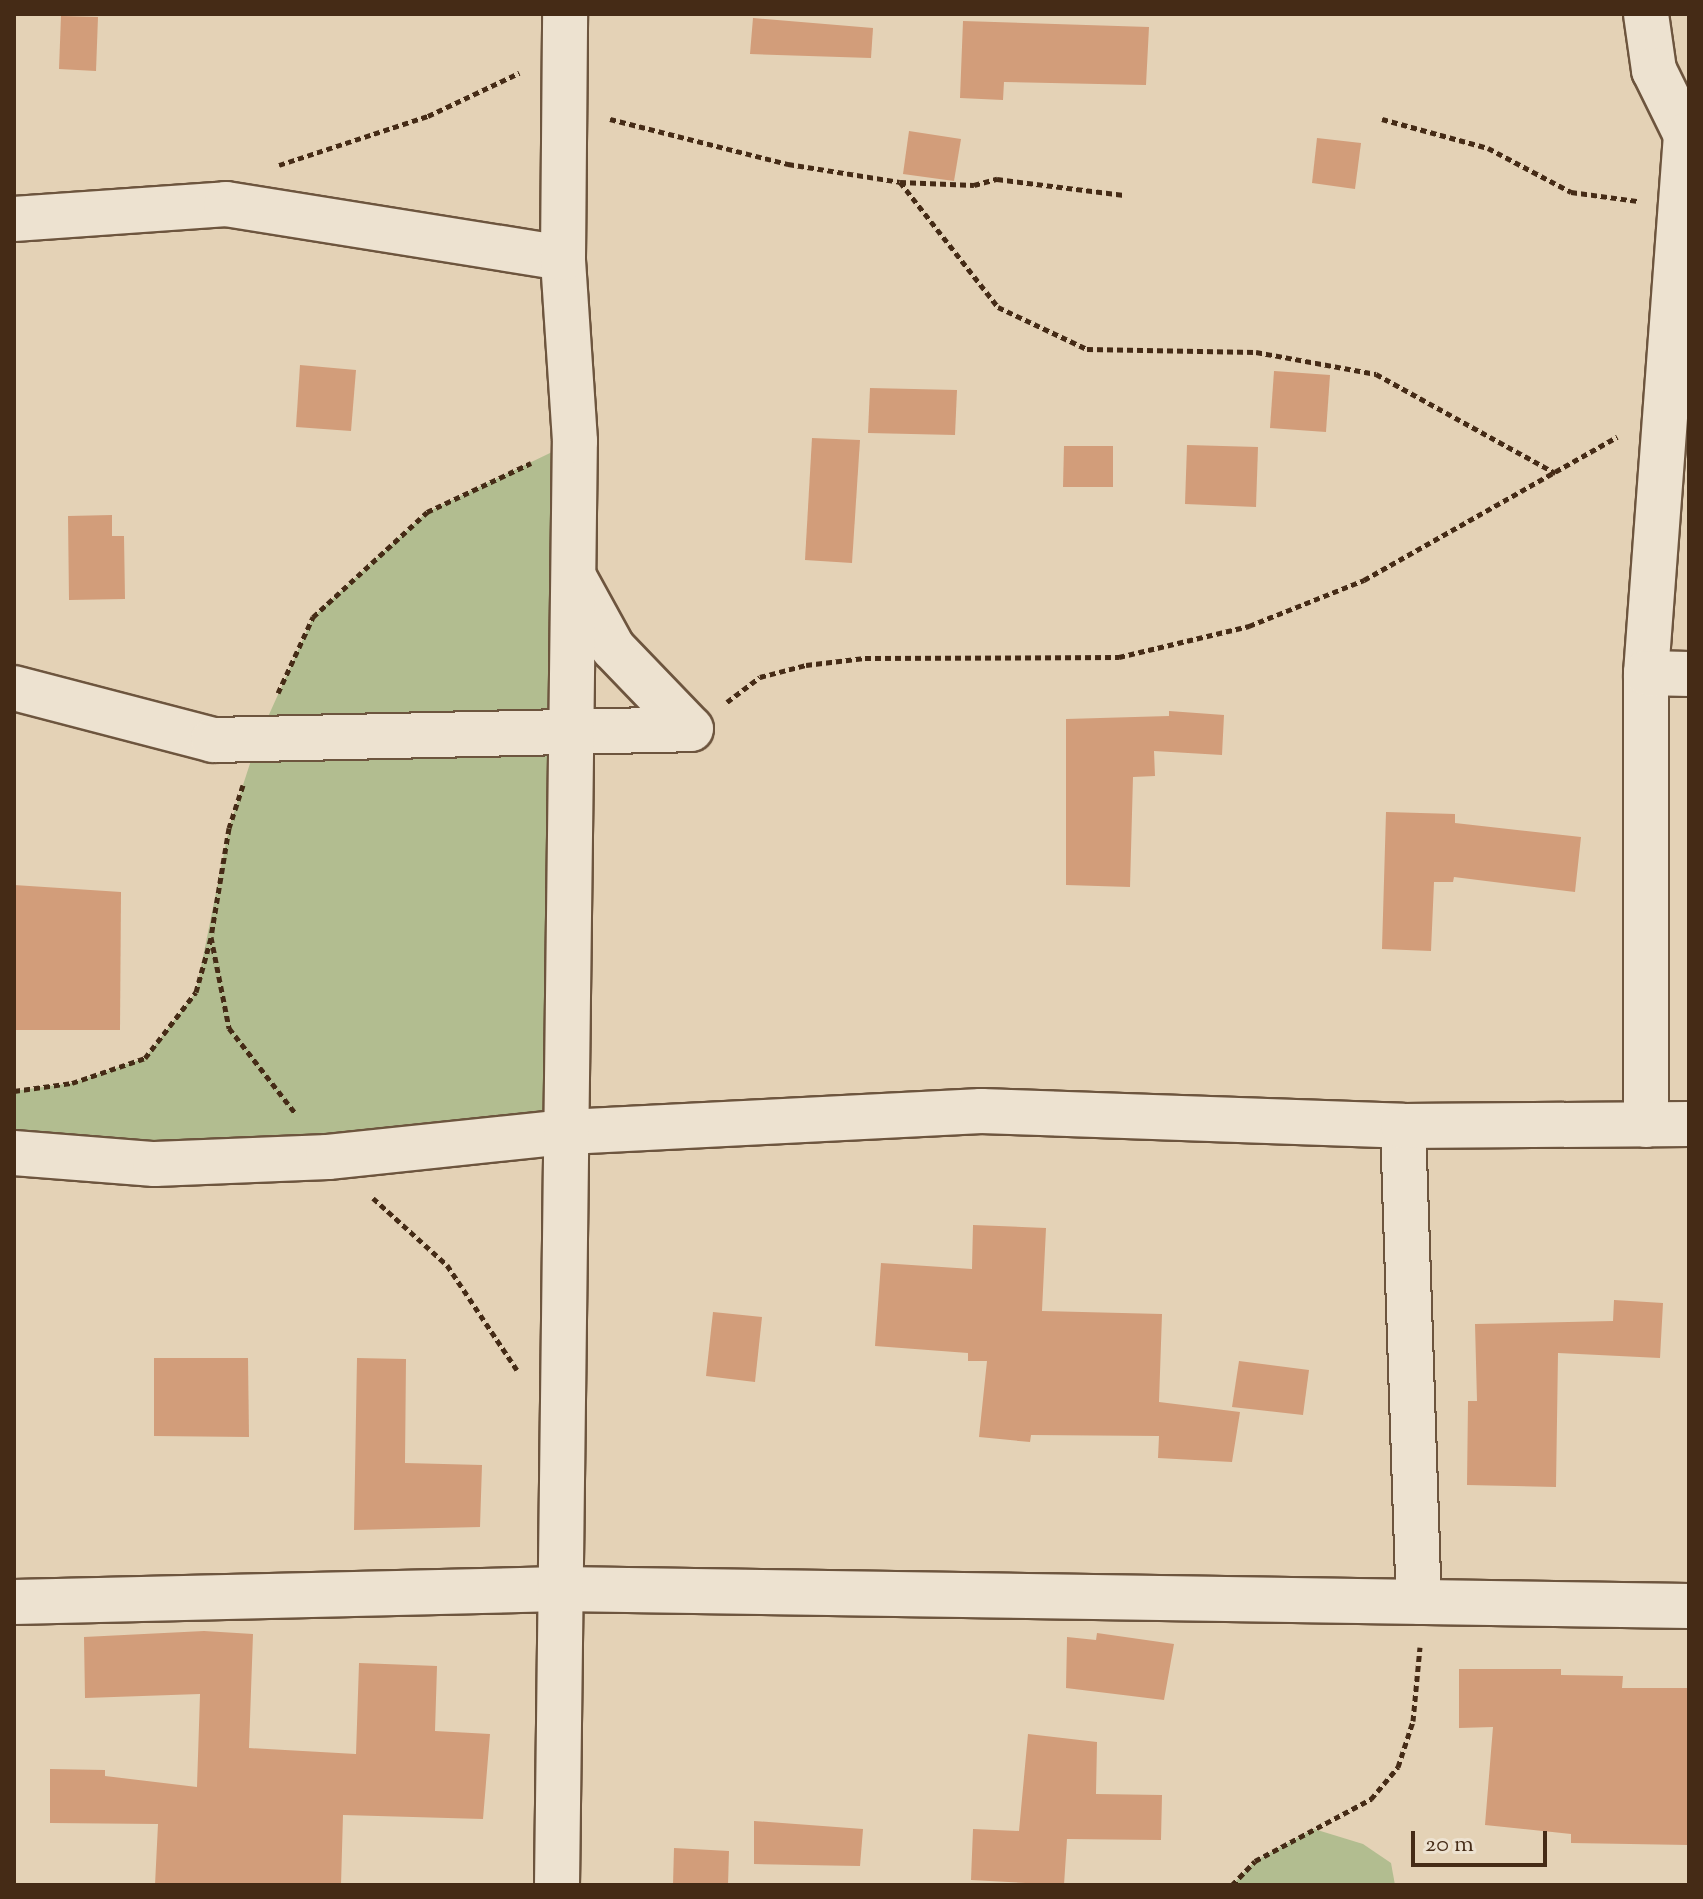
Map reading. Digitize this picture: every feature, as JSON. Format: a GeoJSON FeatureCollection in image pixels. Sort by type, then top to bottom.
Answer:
{"type":"FeatureCollection","features":[{"type":"Feature","properties":{"kind":"street"},"geometry":{"type":"LineString","coordinates":[[1646,14],[1654,70],[1686,135],[1684,189],[1662,410],[1646,673],[1646,1125]]}},
{"type":"Feature","properties":{"kind":"street"},"geometry":{"type":"LineString","coordinates":[[557,1885],[575,441],[563,258],[561,109],[564,23]]}},
{"type":"Feature","properties":{"kind":"street"},"geometry":{"type":"LineString","coordinates":[[14,219],[226,204],[563,258]]}},
{"type":"Feature","properties":{"kind":"street"},"geometry":{"type":"LineString","coordinates":[[573,575],[613,648],[655,699],[691,729]]}},
{"type":"Feature","properties":{"kind":"street"},"geometry":{"type":"LineString","coordinates":[[1646,673],[1689,674]]}},
{"type":"Feature","properties":{"kind":"street"},"geometry":{"type":"LineString","coordinates":[[14,688],[213,740],[571,737],[691,729]]}},
{"type":"Feature","properties":{"kind":"street"},"geometry":{"type":"LineString","coordinates":[[14,1153],[155,1164],[328,1157],[567,1132],[981,1111],[1403,1126],[1689,1124]]}},
{"type":"Feature","properties":{"kind":"street"},"geometry":{"type":"LineString","coordinates":[[1403,1126],[1419,1602]]}},
{"type":"Feature","properties":{"kind":"street"},"geometry":{"type":"LineString","coordinates":[[14,1602],[560,1589],[1689,1606]]}},
{"type":"Feature","properties":{"kind":"path"},"geometry":{"type":"LineString","coordinates":[[264,170],[428,116],[509,80],[552,52],[564,23]]}},
{"type":"Feature","properties":{"kind":"path"},"geometry":{"type":"LineString","coordinates":[[561,109],[788,164],[900,182],[974,185],[997,179],[1124,195]]}},
{"type":"Feature","properties":{"kind":"path"},"geometry":{"type":"LineString","coordinates":[[1382,119],[1488,148],[1571,192],[1627,204],[1684,189]]}},
{"type":"Feature","properties":{"kind":"path"},"geometry":{"type":"LineString","coordinates":[[900,182],[998,307],[1087,349],[1256,352],[1376,374],[1555,473]]}},
{"type":"Feature","properties":{"kind":"path"},"geometry":{"type":"LineString","coordinates":[[691,729],[760,677],[806,665],[865,658],[1119,657],[1249,626],[1364,580],[1662,410]]}},
{"type":"Feature","properties":{"kind":"path"},"geometry":{"type":"LineString","coordinates":[[14,1091],[72,1083],[145,1058],[196,992],[211,937],[229,828],[258,740],[313,617],[427,512],[575,441]]}},
{"type":"Feature","properties":{"kind":"path"},"geometry":{"type":"LineString","coordinates":[[211,937],[229,1028],[328,1157],[447,1265],[520,1374]]}},
{"type":"Feature","properties":{"kind":"path"},"geometry":{"type":"LineString","coordinates":[[1232,1885],[1255,1861],[1371,1799],[1398,1767],[1413,1721],[1421,1666],[1419,1602]]}},
{"type":"Feature","properties":{"kind":"green space"},"geometry":{"type":"Polygon","coordinates":[[[575,441],[567,1132],[14,1153],[14,1091],[72,1083],[145,1058],[196,992],[229,828],[258,739],[313,617],[427,512],[575,441]]]}},
{"type":"Feature","properties":{"kind":"green space"},"geometry":{"type":"Polygon","coordinates":[[[1314,1829],[1363,1844],[1391,1863],[1395,1885],[1232,1885],[1255,1861],[1314,1829]]]}},
{"type":"Feature","properties":{"kind":"building"},"geometry":{"type":"Polygon","coordinates":[[[61,16],[98,17],[96,71],[59,69],[61,16]]]}},
{"type":"Feature","properties":{"kind":"building"},"geometry":{"type":"Polygon","coordinates":[[[753,18],[873,28],[871,58],[750,54],[753,18]]]}},
{"type":"Feature","properties":{"kind":"building"},"geometry":{"type":"Polygon","coordinates":[[[963,21],[1149,27],[1146,85],[1004,82],[1003,100],[960,98],[963,21]]]}},
{"type":"Feature","properties":{"kind":"building"},"geometry":{"type":"Polygon","coordinates":[[[909,131],[961,139],[954,181],[903,174],[909,131]]]}},
{"type":"Feature","properties":{"kind":"building"},"geometry":{"type":"Polygon","coordinates":[[[1317,138],[1361,143],[1355,189],[1312,183],[1317,138]]]}},
{"type":"Feature","properties":{"kind":"building"},"geometry":{"type":"Polygon","coordinates":[[[300,365],[356,370],[351,431],[296,427],[300,365]]]}},
{"type":"Feature","properties":{"kind":"building"},"geometry":{"type":"Polygon","coordinates":[[[1274,371],[1330,375],[1326,432],[1270,428],[1274,371]]]}},
{"type":"Feature","properties":{"kind":"building"},"geometry":{"type":"Polygon","coordinates":[[[870,388],[957,390],[955,435],[868,433],[870,388]]]}},
{"type":"Feature","properties":{"kind":"building"},"geometry":{"type":"Polygon","coordinates":[[[812,438],[860,440],[852,563],[805,560],[812,438]]]}},
{"type":"Feature","properties":{"kind":"building"},"geometry":{"type":"Polygon","coordinates":[[[1187,445],[1258,447],[1256,507],[1185,504],[1187,445]]]}},
{"type":"Feature","properties":{"kind":"building"},"geometry":{"type":"Polygon","coordinates":[[[1064,446],[1113,446],[1113,487],[1063,487],[1064,446]]]}},
{"type":"Feature","properties":{"kind":"building"},"geometry":{"type":"Polygon","coordinates":[[[112,515],[112,536],[124,536],[125,599],[69,600],[68,516],[112,515]]]}},
{"type":"Feature","properties":{"kind":"building"},"geometry":{"type":"Polygon","coordinates":[[[1169,711],[1224,715],[1222,755],[1154,751],[1155,776],[1133,777],[1130,887],[1066,885],[1066,719],[1169,716],[1169,711]]]}},
{"type":"Feature","properties":{"kind":"building"},"geometry":{"type":"Polygon","coordinates":[[[1386,812],[1455,814],[1455,823],[1581,837],[1575,892],[1454,877],[1453,882],[1434,882],[1431,951],[1382,949],[1386,812]]]}},
{"type":"Feature","properties":{"kind":"building"},"geometry":{"type":"Polygon","coordinates":[[[14,885],[121,892],[120,1030],[14,1030],[14,885]]]}},
{"type":"Feature","properties":{"kind":"building"},"geometry":{"type":"Polygon","coordinates":[[[973,1225],[1046,1228],[1042,1311],[1162,1314],[1159,1402],[1240,1412],[1232,1462],[1158,1458],[1159,1436],[1031,1435],[1030,1442],[979,1437],[987,1361],[968,1361],[968,1353],[875,1346],[881,1263],[972,1269],[973,1225]]]}},
{"type":"Feature","properties":{"kind":"building"},"geometry":{"type":"Polygon","coordinates":[[[1614,1300],[1663,1303],[1660,1358],[1558,1353],[1556,1487],[1467,1485],[1468,1401],[1477,1401],[1475,1324],[1613,1321],[1614,1300]]]}},
{"type":"Feature","properties":{"kind":"building"},"geometry":{"type":"Polygon","coordinates":[[[713,1312],[762,1317],[755,1382],[706,1376],[713,1312]]]}},
{"type":"Feature","properties":{"kind":"building"},"geometry":{"type":"Polygon","coordinates":[[[154,1358],[248,1358],[249,1437],[154,1436],[154,1358]]]}},
{"type":"Feature","properties":{"kind":"building"},"geometry":{"type":"Polygon","coordinates":[[[357,1358],[406,1359],[405,1463],[482,1465],[480,1527],[354,1530],[357,1358]]]}},
{"type":"Feature","properties":{"kind":"building"},"geometry":{"type":"Polygon","coordinates":[[[1239,1361],[1309,1370],[1303,1415],[1232,1407],[1239,1361]]]}},
{"type":"Feature","properties":{"kind":"building"},"geometry":{"type":"Polygon","coordinates":[[[204,1631],[253,1634],[249,1748],[356,1754],[359,1663],[437,1666],[435,1731],[490,1734],[483,1819],[343,1815],[341,1885],[155,1885],[158,1824],[50,1823],[50,1769],[105,1770],[105,1776],[197,1787],[200,1694],[85,1698],[84,1637],[204,1631]]]}},
{"type":"Feature","properties":{"kind":"building"},"geometry":{"type":"Polygon","coordinates":[[[1097,1633],[1174,1644],[1164,1700],[1066,1688],[1067,1637],[1096,1640],[1097,1633]]]}},
{"type":"Feature","properties":{"kind":"building"},"geometry":{"type":"Polygon","coordinates":[[[1459,1669],[1561,1669],[1561,1675],[1623,1676],[1622,1688],[1689,1688],[1689,1845],[1571,1843],[1571,1834],[1485,1825],[1493,1727],[1459,1728],[1459,1669]]]}},
{"type":"Feature","properties":{"kind":"building"},"geometry":{"type":"Polygon","coordinates":[[[1028,1734],[1097,1742],[1096,1794],[1162,1795],[1161,1840],[1067,1839],[1064,1885],[971,1880],[973,1829],[1019,1831],[1028,1734]]]}},
{"type":"Feature","properties":{"kind":"building"},"geometry":{"type":"Polygon","coordinates":[[[754,1821],[863,1829],[860,1866],[754,1864],[754,1821]]]}},
{"type":"Feature","properties":{"kind":"building"},"geometry":{"type":"Polygon","coordinates":[[[674,1848],[729,1851],[728,1885],[673,1885],[674,1848]]]}}]}
